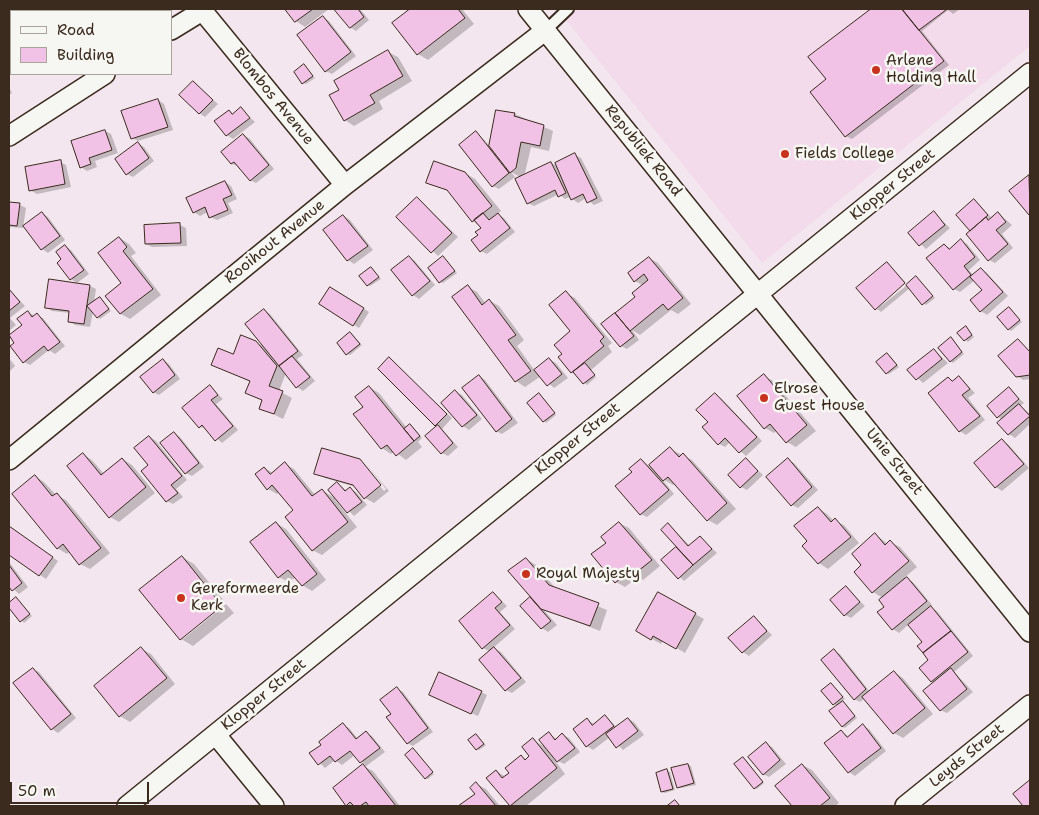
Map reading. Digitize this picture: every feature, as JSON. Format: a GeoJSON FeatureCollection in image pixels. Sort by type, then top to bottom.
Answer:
{"type":"FeatureCollection","features":[{"type":"Feature","properties":{"kind":"street","name":"Republiek Road"},"geometry":{"type":"LineString","coordinates":[[528,9],[757,293]]}},
{"type":"Feature","properties":{"kind":"street"},"geometry":{"type":"LineString","coordinates":[[172,29],[201,10]]}},
{"type":"Feature","properties":{"kind":"street","name":"Blombos Avenue"},"geometry":{"type":"LineString","coordinates":[[201,10],[345,185]]}},
{"type":"Feature","properties":{"kind":"street","name":"Rooihout Avenue"},"geometry":{"type":"LineString","coordinates":[[9,460],[345,185],[546,30]]}},
{"type":"Feature","properties":{"kind":"street","name":"Klopper Street"},"geometry":{"type":"LineString","coordinates":[[127,806],[1030,73]]}},
{"type":"Feature","properties":{"kind":"street"},"geometry":{"type":"LineString","coordinates":[[9,136],[103,75]]}},
{"type":"Feature","properties":{"kind":"street","name":"Unie Street"},"geometry":{"type":"LineString","coordinates":[[757,293],[1030,632]]}},
{"type":"Feature","properties":{"kind":"street","name":"Leyds Street"},"geometry":{"type":"LineString","coordinates":[[905,806],[1030,705]]}},
{"type":"Feature","properties":{"kind":"street"},"geometry":{"type":"LineString","coordinates":[[216,735],[274,806]]}},
{"type":"Feature","properties":{"kind":"lane"},"geometry":{"type":"LineString","coordinates":[[546,30],[568,9]]}},
{"type":"Feature","properties":{"kind":"shaded area","name":"Fields College"},"geometry":{"type":"Polygon","coordinates":[[[557,9],[1030,9],[1030,46],[762,263],[557,9]]]}},
{"type":"Feature","properties":{"kind":"building"},"geometry":{"type":"Polygon","coordinates":[[[9,9],[25,10],[10,10],[10,13],[9,9]]]}},
{"type":"Feature","properties":{"kind":"building"},"geometry":{"type":"Polygon","coordinates":[[[71,9],[72,10],[42,10],[71,9]]]}},
{"type":"Feature","properties":{"kind":"building"},"geometry":{"type":"Polygon","coordinates":[[[103,9],[131,9],[129,10],[103,9]]]}},
{"type":"Feature","properties":{"kind":"building"},"geometry":{"type":"Polygon","coordinates":[[[285,9],[313,9],[295,22],[285,9]]]}},
{"type":"Feature","properties":{"kind":"building"},"geometry":{"type":"Polygon","coordinates":[[[334,9],[358,9],[364,17],[350,28],[334,9]]]}},
{"type":"Feature","properties":{"kind":"building"},"geometry":{"type":"Polygon","coordinates":[[[410,9],[458,9],[465,18],[417,55],[392,23],[410,9]]]}},
{"type":"Feature","properties":{"kind":"building","name":"Arlene Holding Hall"},"geometry":{"type":"Polygon","coordinates":[[[871,9],[902,9],[944,61],[845,137],[810,92],[826,79],[808,57],[871,9]]]}},
{"type":"Feature","properties":{"kind":"building"},"geometry":{"type":"Polygon","coordinates":[[[902,9],[945,9],[946,10],[919,30],[902,9]]]}},
{"type":"Feature","properties":{"kind":"building"},"geometry":{"type":"Polygon","coordinates":[[[323,16],[351,52],[325,72],[297,35],[323,16]]]}},
{"type":"Feature","properties":{"kind":"building"},"geometry":{"type":"Polygon","coordinates":[[[9,19],[10,58],[9,57],[9,19]]]}},
{"type":"Feature","properties":{"kind":"building"},"geometry":{"type":"Polygon","coordinates":[[[388,50],[403,76],[370,95],[375,103],[344,121],[329,95],[339,90],[334,81],[388,50]]]}},
{"type":"Feature","properties":{"kind":"building"},"geometry":{"type":"Polygon","coordinates":[[[304,64],[313,76],[302,84],[294,72],[304,64]]]}},
{"type":"Feature","properties":{"kind":"building"},"geometry":{"type":"Polygon","coordinates":[[[193,81],[213,100],[199,114],[179,95],[193,81]]]}},
{"type":"Feature","properties":{"kind":"building"},"geometry":{"type":"Polygon","coordinates":[[[158,99],[168,127],[131,139],[121,111],[158,99]]]}},
{"type":"Feature","properties":{"kind":"building"},"geometry":{"type":"Polygon","coordinates":[[[241,107],[250,118],[226,136],[214,121],[229,110],[232,114],[241,107]]]}},
{"type":"Feature","properties":{"kind":"building"},"geometry":{"type":"Polygon","coordinates":[[[496,110],[515,113],[514,116],[544,125],[540,146],[521,142],[516,168],[510,173],[489,146],[496,110]]]}},
{"type":"Feature","properties":{"kind":"building"},"geometry":{"type":"Polygon","coordinates":[[[105,130],[112,150],[89,158],[91,164],[80,168],[71,141],[105,130]]]}},
{"type":"Feature","properties":{"kind":"building"},"geometry":{"type":"Polygon","coordinates":[[[476,131],[509,173],[492,187],[459,145],[476,131]]]}},
{"type":"Feature","properties":{"kind":"building"},"geometry":{"type":"Polygon","coordinates":[[[243,134],[269,165],[250,181],[234,162],[231,164],[221,152],[243,134]]]}},
{"type":"Feature","properties":{"kind":"building"},"geometry":{"type":"Polygon","coordinates":[[[138,142],[149,158],[126,175],[115,159],[138,142]]]}},
{"type":"Feature","properties":{"kind":"building"},"geometry":{"type":"Polygon","coordinates":[[[575,153],[597,198],[587,203],[583,194],[571,200],[555,163],[575,153]]]}},
{"type":"Feature","properties":{"kind":"building"},"geometry":{"type":"Polygon","coordinates":[[[61,160],[65,184],[29,191],[25,167],[61,160]]]}},
{"type":"Feature","properties":{"kind":"building"},"geometry":{"type":"Polygon","coordinates":[[[434,161],[465,172],[492,206],[472,222],[447,190],[426,183],[434,161]]]}},
{"type":"Feature","properties":{"kind":"building"},"geometry":{"type":"Polygon","coordinates":[[[551,162],[566,193],[558,197],[555,190],[527,204],[515,179],[551,162]]]}},
{"type":"Feature","properties":{"kind":"building"},"geometry":{"type":"Polygon","coordinates":[[[1029,175],[1030,213],[1029,215],[1009,191],[1029,175]]]}},
{"type":"Feature","properties":{"kind":"building"},"geometry":{"type":"Polygon","coordinates":[[[225,181],[232,195],[223,199],[228,210],[209,218],[205,207],[193,213],[186,198],[225,181]]]}},
{"type":"Feature","properties":{"kind":"building"},"geometry":{"type":"Polygon","coordinates":[[[417,197],[452,233],[431,253],[396,217],[417,197]]]}},
{"type":"Feature","properties":{"kind":"building"},"geometry":{"type":"Polygon","coordinates":[[[974,199],[988,215],[970,231],[956,215],[974,199]]]}},
{"type":"Feature","properties":{"kind":"building"},"geometry":{"type":"Polygon","coordinates":[[[9,202],[20,203],[17,226],[9,225],[9,202]]]}},
{"type":"Feature","properties":{"kind":"building"},"geometry":{"type":"Polygon","coordinates":[[[934,211],[945,225],[919,246],[908,233],[934,211]]]}},
{"type":"Feature","properties":{"kind":"building"},"geometry":{"type":"Polygon","coordinates":[[[42,212],[60,236],[41,250],[23,226],[42,212]]]}},
{"type":"Feature","properties":{"kind":"building"},"geometry":{"type":"Polygon","coordinates":[[[998,212],[1006,222],[996,230],[1008,244],[988,261],[966,234],[986,217],[988,220],[998,212]]]}},
{"type":"Feature","properties":{"kind":"building"},"geometry":{"type":"Polygon","coordinates":[[[483,213],[489,220],[498,213],[510,228],[480,252],[471,240],[478,235],[475,232],[481,228],[474,220],[483,213]]]}},
{"type":"Feature","properties":{"kind":"building"},"geometry":{"type":"Polygon","coordinates":[[[343,215],[368,246],[347,261],[323,230],[343,215]]]}},
{"type":"Feature","properties":{"kind":"building"},"geometry":{"type":"Polygon","coordinates":[[[180,223],[181,243],[145,244],[144,225],[180,223]]]}},
{"type":"Feature","properties":{"kind":"building"},"geometry":{"type":"Polygon","coordinates":[[[119,237],[127,247],[123,251],[153,289],[120,314],[105,296],[121,283],[98,253],[119,237]]]}},
{"type":"Feature","properties":{"kind":"building"},"geometry":{"type":"Polygon","coordinates":[[[961,239],[975,257],[964,266],[971,275],[953,290],[926,258],[944,244],[949,249],[961,239]]]}},
{"type":"Feature","properties":{"kind":"building"},"geometry":{"type":"Polygon","coordinates":[[[65,245],[84,270],[70,280],[57,263],[61,259],[56,252],[65,245]]]}},
{"type":"Feature","properties":{"kind":"building"},"geometry":{"type":"Polygon","coordinates":[[[409,256],[430,281],[412,296],[391,270],[409,256]]]}},
{"type":"Feature","properties":{"kind":"building"},"geometry":{"type":"Polygon","coordinates":[[[443,256],[455,271],[439,283],[428,268],[443,256]]]}},
{"type":"Feature","properties":{"kind":"building"},"geometry":{"type":"Polygon","coordinates":[[[649,257],[683,298],[668,310],[663,304],[630,331],[615,313],[635,297],[632,293],[648,280],[644,274],[634,282],[628,273],[649,257]]]}},
{"type":"Feature","properties":{"kind":"building"},"geometry":{"type":"Polygon","coordinates":[[[887,262],[905,283],[875,310],[856,288],[887,262]]]}},
{"type":"Feature","properties":{"kind":"building"},"geometry":{"type":"Polygon","coordinates":[[[371,267],[379,277],[367,286],[359,276],[371,267]]]}},
{"type":"Feature","properties":{"kind":"building"},"geometry":{"type":"Polygon","coordinates":[[[981,268],[1003,292],[980,312],[970,300],[982,290],[970,277],[981,268]]]}},
{"type":"Feature","properties":{"kind":"building"},"geometry":{"type":"Polygon","coordinates":[[[916,276],[933,296],[922,305],[906,285],[916,276]]]}},
{"type":"Feature","properties":{"kind":"building"},"geometry":{"type":"Polygon","coordinates":[[[49,279],[90,285],[84,324],[68,322],[69,311],[45,308],[49,279]]]}},
{"type":"Feature","properties":{"kind":"building"},"geometry":{"type":"Polygon","coordinates":[[[468,285],[482,305],[489,299],[516,335],[508,340],[531,371],[515,382],[452,297],[468,285]]]}},
{"type":"Feature","properties":{"kind":"building"},"geometry":{"type":"Polygon","coordinates":[[[330,287],[364,308],[353,326],[319,304],[330,287]]]}},
{"type":"Feature","properties":{"kind":"building"},"geometry":{"type":"Polygon","coordinates":[[[9,289],[20,302],[9,311],[9,289]]]}},
{"type":"Feature","properties":{"kind":"building"},"geometry":{"type":"Polygon","coordinates":[[[566,291],[604,337],[600,341],[604,346],[571,373],[558,357],[562,354],[554,345],[570,331],[549,305],[566,291]]]}},
{"type":"Feature","properties":{"kind":"building"},"geometry":{"type":"Polygon","coordinates":[[[100,297],[109,309],[97,318],[87,306],[100,297]]]}},
{"type":"Feature","properties":{"kind":"building"},"geometry":{"type":"Polygon","coordinates":[[[1009,307],[1020,320],[1008,330],[997,317],[1009,307]]]}},
{"type":"Feature","properties":{"kind":"building"},"geometry":{"type":"Polygon","coordinates":[[[264,309],[298,351],[279,366],[245,324],[264,309]]]}},
{"type":"Feature","properties":{"kind":"building"},"geometry":{"type":"Polygon","coordinates":[[[28,311],[32,317],[37,313],[60,342],[48,351],[44,346],[23,363],[10,346],[14,343],[9,335],[22,325],[17,319],[28,311]]]}},
{"type":"Feature","properties":{"kind":"building"},"geometry":{"type":"Polygon","coordinates":[[[615,313],[634,336],[620,347],[601,324],[615,313]]]}},
{"type":"Feature","properties":{"kind":"building"},"geometry":{"type":"Polygon","coordinates":[[[966,326],[972,335],[964,341],[957,333],[966,326]]]}},
{"type":"Feature","properties":{"kind":"building"},"geometry":{"type":"Polygon","coordinates":[[[350,332],[360,344],[346,355],[337,343],[350,332]]]}},
{"type":"Feature","properties":{"kind":"building"},"geometry":{"type":"Polygon","coordinates":[[[241,335],[256,341],[277,366],[269,386],[283,391],[274,414],[259,409],[262,400],[245,393],[250,381],[211,365],[218,348],[233,354],[241,335]]]}},
{"type":"Feature","properties":{"kind":"building"},"geometry":{"type":"Polygon","coordinates":[[[951,337],[962,352],[950,362],[938,348],[951,337]]]}},
{"type":"Feature","properties":{"kind":"building"},"geometry":{"type":"Polygon","coordinates":[[[1018,339],[1030,352],[1030,375],[1016,377],[998,356],[1018,339]]]}},
{"type":"Feature","properties":{"kind":"building"},"geometry":{"type":"Polygon","coordinates":[[[934,349],[942,359],[916,380],[907,370],[934,349]]]}},
{"type":"Feature","properties":{"kind":"building"},"geometry":{"type":"Polygon","coordinates":[[[887,353],[897,365],[886,374],[876,362],[887,353]]]}},
{"type":"Feature","properties":{"kind":"building"},"geometry":{"type":"Polygon","coordinates":[[[292,356],[310,377],[296,388],[279,366],[292,356]]]}},
{"type":"Feature","properties":{"kind":"building"},"geometry":{"type":"Polygon","coordinates":[[[389,357],[447,414],[435,426],[378,369],[389,357]]]}},
{"type":"Feature","properties":{"kind":"building"},"geometry":{"type":"Polygon","coordinates":[[[549,358],[562,374],[547,386],[534,370],[549,358]]]}},
{"type":"Feature","properties":{"kind":"building"},"geometry":{"type":"Polygon","coordinates":[[[163,359],[175,375],[153,393],[140,377],[163,359]]]}},
{"type":"Feature","properties":{"kind":"building"},"geometry":{"type":"Polygon","coordinates":[[[585,363],[595,375],[583,384],[573,372],[585,363]]]}},
{"type":"Feature","properties":{"kind":"building"},"geometry":{"type":"Polygon","coordinates":[[[764,374],[807,425],[786,443],[770,424],[764,429],[737,396],[764,374]]]}},
{"type":"Feature","properties":{"kind":"building"},"geometry":{"type":"Polygon","coordinates":[[[479,375],[512,419],[496,432],[462,388],[479,375]]]}},
{"type":"Feature","properties":{"kind":"building"},"geometry":{"type":"Polygon","coordinates":[[[959,376],[970,389],[962,395],[980,416],[959,432],[928,393],[948,377],[952,381],[959,376]]]}},
{"type":"Feature","properties":{"kind":"building"},"geometry":{"type":"Polygon","coordinates":[[[210,385],[218,395],[211,400],[233,426],[215,441],[202,425],[199,428],[182,408],[210,385]]]}},
{"type":"Feature","properties":{"kind":"building"},"geometry":{"type":"Polygon","coordinates":[[[369,386],[414,441],[396,456],[387,445],[381,449],[353,414],[363,407],[355,397],[369,386]]]}},
{"type":"Feature","properties":{"kind":"building"},"geometry":{"type":"Polygon","coordinates":[[[1009,387],[1019,399],[997,418],[987,406],[1009,387]]]}},
{"type":"Feature","properties":{"kind":"building"},"geometry":{"type":"Polygon","coordinates":[[[455,390],[477,415],[462,427],[441,403],[455,390]]]}},
{"type":"Feature","properties":{"kind":"building"},"geometry":{"type":"Polygon","coordinates":[[[539,393],[555,413],[543,422],[527,403],[539,393]]]}},
{"type":"Feature","properties":{"kind":"building"},"geometry":{"type":"Polygon","coordinates":[[[715,393],[757,437],[739,453],[725,438],[718,445],[702,427],[708,422],[696,410],[715,393]]]}},
{"type":"Feature","properties":{"kind":"building"},"geometry":{"type":"Polygon","coordinates":[[[1019,404],[1030,416],[1008,435],[997,423],[1019,404]]]}},
{"type":"Feature","properties":{"kind":"building"},"geometry":{"type":"Polygon","coordinates":[[[410,424],[420,436],[414,441],[404,429],[410,424]]]}},
{"type":"Feature","properties":{"kind":"building"},"geometry":{"type":"Polygon","coordinates":[[[438,425],[453,443],[441,454],[425,436],[438,425]]]}},
{"type":"Feature","properties":{"kind":"building"},"geometry":{"type":"Polygon","coordinates":[[[174,432],[199,463],[185,474],[160,443],[174,432]]]}},
{"type":"Feature","properties":{"kind":"building"},"geometry":{"type":"Polygon","coordinates":[[[149,436],[182,476],[171,485],[178,493],[166,502],[141,471],[148,465],[134,448],[149,436]]]}},
{"type":"Feature","properties":{"kind":"building"},"geometry":{"type":"Polygon","coordinates":[[[1002,439],[1024,464],[995,488],[974,463],[1002,439]]]}},
{"type":"Feature","properties":{"kind":"building"},"geometry":{"type":"Polygon","coordinates":[[[670,447],[679,457],[683,453],[727,503],[707,521],[668,477],[663,481],[649,465],[670,447]]]}},
{"type":"Feature","properties":{"kind":"building"},"geometry":{"type":"Polygon","coordinates":[[[322,448],[360,459],[381,485],[364,499],[353,485],[314,474],[322,448]]]}},
{"type":"Feature","properties":{"kind":"building"},"geometry":{"type":"Polygon","coordinates":[[[83,453],[101,475],[122,458],[146,487],[109,518],[67,466],[83,453]]]}},
{"type":"Feature","properties":{"kind":"building"},"geometry":{"type":"Polygon","coordinates":[[[746,458],[758,471],[740,488],[728,475],[746,458]]]}},
{"type":"Feature","properties":{"kind":"building"},"geometry":{"type":"Polygon","coordinates":[[[788,458],[812,487],[791,506],[766,477],[788,458]]]}},
{"type":"Feature","properties":{"kind":"building"},"geometry":{"type":"Polygon","coordinates":[[[641,459],[669,490],[640,515],[615,486],[632,472],[629,469],[641,459]]]}},
{"type":"Feature","properties":{"kind":"building"},"geometry":{"type":"Polygon","coordinates":[[[285,462],[312,496],[322,489],[348,522],[312,551],[285,517],[293,510],[272,485],[267,490],[255,474],[264,467],[270,474],[285,462]]]}},
{"type":"Feature","properties":{"kind":"building"},"geometry":{"type":"Polygon","coordinates":[[[35,475],[52,496],[57,493],[101,548],[79,565],[63,544],[57,549],[12,494],[35,475]]]}},
{"type":"Feature","properties":{"kind":"building"},"geometry":{"type":"Polygon","coordinates":[[[337,482],[345,491],[350,487],[362,502],[347,513],[328,490],[337,482]]]}},
{"type":"Feature","properties":{"kind":"building"},"geometry":{"type":"Polygon","coordinates":[[[818,507],[831,522],[835,518],[851,537],[818,564],[802,546],[807,541],[794,526],[818,507]]]}},
{"type":"Feature","properties":{"kind":"building"},"geometry":{"type":"Polygon","coordinates":[[[276,522],[317,574],[302,586],[288,570],[278,578],[250,542],[276,522]]]}},
{"type":"Feature","properties":{"kind":"building"},"geometry":{"type":"Polygon","coordinates":[[[619,522],[652,560],[633,575],[629,571],[615,583],[591,554],[606,543],[601,537],[619,522]]]}},
{"type":"Feature","properties":{"kind":"building"},"geometry":{"type":"Polygon","coordinates":[[[668,523],[688,546],[700,536],[712,549],[693,565],[661,530],[668,523]]]}},
{"type":"Feature","properties":{"kind":"building"},"geometry":{"type":"Polygon","coordinates":[[[9,526],[53,557],[39,576],[9,555],[9,526]]]}},
{"type":"Feature","properties":{"kind":"building"},"geometry":{"type":"Polygon","coordinates":[[[875,533],[885,545],[890,540],[909,561],[872,593],[854,572],[861,565],[852,554],[875,533]]]}},
{"type":"Feature","properties":{"kind":"building"},"geometry":{"type":"Polygon","coordinates":[[[676,547],[693,565],[678,579],[661,560],[676,547]]]}},
{"type":"Feature","properties":{"kind":"building","name":"Gereformeerde Kerk"},"geometry":{"type":"Polygon","coordinates":[[[182,556],[222,606],[180,640],[139,590],[182,556]]]}},
{"type":"Feature","properties":{"kind":"building"},"geometry":{"type":"Polygon","coordinates":[[[526,558],[549,585],[599,603],[590,626],[541,609],[508,571],[526,558]]]}},
{"type":"Feature","properties":{"kind":"building"},"geometry":{"type":"Polygon","coordinates":[[[9,565],[22,583],[12,591],[9,587],[9,565]]]}},
{"type":"Feature","properties":{"kind":"building"},"geometry":{"type":"Polygon","coordinates":[[[907,577],[927,601],[892,630],[877,612],[884,607],[879,600],[907,577]]]}},
{"type":"Feature","properties":{"kind":"building"},"geometry":{"type":"Polygon","coordinates":[[[846,586],[860,602],[844,616],[830,600],[846,586]]]}},
{"type":"Feature","properties":{"kind":"building"},"geometry":{"type":"Polygon","coordinates":[[[493,592],[502,602],[495,608],[510,625],[482,649],[459,621],[493,592]]]}},
{"type":"Feature","properties":{"kind":"building"},"geometry":{"type":"Polygon","coordinates":[[[658,592],[696,613],[676,649],[653,636],[651,640],[636,631],[658,592]]]}},
{"type":"Feature","properties":{"kind":"building"},"geometry":{"type":"Polygon","coordinates":[[[16,597],[30,614],[20,622],[9,608],[9,603],[16,597]]]}},
{"type":"Feature","properties":{"kind":"building"},"geometry":{"type":"Polygon","coordinates":[[[530,597],[551,621],[541,629],[520,606],[530,597]]]}},
{"type":"Feature","properties":{"kind":"building"},"geometry":{"type":"Polygon","coordinates":[[[931,606],[951,631],[923,653],[917,646],[922,642],[908,625],[931,606]]]}},
{"type":"Feature","properties":{"kind":"building"},"geometry":{"type":"Polygon","coordinates":[[[754,616],[767,631],[742,653],[728,638],[754,616]]]}},
{"type":"Feature","properties":{"kind":"building"},"geometry":{"type":"Polygon","coordinates":[[[951,631],[968,652],[931,682],[919,668],[928,660],[923,653],[951,631]]]}},
{"type":"Feature","properties":{"kind":"building"},"geometry":{"type":"Polygon","coordinates":[[[141,647],[167,678],[119,717],[94,686],[141,647]]]}},
{"type":"Feature","properties":{"kind":"building"},"geometry":{"type":"Polygon","coordinates":[[[494,647],[521,678],[505,691],[479,660],[494,647]]]}},
{"type":"Feature","properties":{"kind":"building"},"geometry":{"type":"Polygon","coordinates":[[[834,649],[866,689],[854,700],[821,660],[834,649]]]}},
{"type":"Feature","properties":{"kind":"building"},"geometry":{"type":"Polygon","coordinates":[[[33,668],[71,714],[51,730],[13,683],[33,668]]]}},
{"type":"Feature","properties":{"kind":"building"},"geometry":{"type":"Polygon","coordinates":[[[951,668],[967,689],[940,711],[923,691],[951,668]]]}},
{"type":"Feature","properties":{"kind":"building"},"geometry":{"type":"Polygon","coordinates":[[[894,671],[925,708],[893,734],[862,697],[894,671]]]}},
{"type":"Feature","properties":{"kind":"building"},"geometry":{"type":"Polygon","coordinates":[[[439,672],[482,691],[471,714],[429,695],[439,672]]]}},
{"type":"Feature","properties":{"kind":"building"},"geometry":{"type":"Polygon","coordinates":[[[831,683],[843,697],[833,705],[821,691],[831,683]]]}},
{"type":"Feature","properties":{"kind":"building"},"geometry":{"type":"Polygon","coordinates":[[[397,687],[428,728],[407,744],[386,717],[391,714],[380,700],[397,687]]]}},
{"type":"Feature","properties":{"kind":"building"},"geometry":{"type":"Polygon","coordinates":[[[843,701],[855,716],[842,727],[829,711],[843,701]]]}},
{"type":"Feature","properties":{"kind":"building"},"geometry":{"type":"Polygon","coordinates":[[[605,715],[614,726],[586,747],[573,729],[587,718],[592,725],[605,715]]]}},
{"type":"Feature","properties":{"kind":"building"},"geometry":{"type":"Polygon","coordinates":[[[628,718],[638,731],[616,748],[606,734],[628,718]]]}},
{"type":"Feature","properties":{"kind":"building"},"geometry":{"type":"Polygon","coordinates":[[[343,723],[356,739],[366,731],[380,748],[360,763],[350,751],[335,762],[330,756],[318,765],[309,753],[321,745],[319,742],[343,723]]]}},
{"type":"Feature","properties":{"kind":"building"},"geometry":{"type":"Polygon","coordinates":[[[863,724],[881,748],[848,773],[824,743],[841,730],[847,737],[863,724]]]}},
{"type":"Feature","properties":{"kind":"building"},"geometry":{"type":"Polygon","coordinates":[[[549,732],[555,740],[562,733],[575,748],[557,762],[539,740],[549,732]]]}},
{"type":"Feature","properties":{"kind":"building"},"geometry":{"type":"Polygon","coordinates":[[[476,734],[484,744],[476,750],[468,740],[476,734]]]}},
{"type":"Feature","properties":{"kind":"building"},"geometry":{"type":"Polygon","coordinates":[[[533,738],[557,768],[510,806],[486,778],[496,770],[502,778],[509,773],[505,768],[521,755],[525,760],[529,756],[522,747],[533,738]]]}},
{"type":"Feature","properties":{"kind":"building"},"geometry":{"type":"Polygon","coordinates":[[[766,742],[780,760],[763,775],[748,757],[766,742]]]}},
{"type":"Feature","properties":{"kind":"building"},"geometry":{"type":"Polygon","coordinates":[[[413,748],[433,772],[425,779],[405,755],[413,748]]]}},
{"type":"Feature","properties":{"kind":"building"},"geometry":{"type":"Polygon","coordinates":[[[743,757],[763,782],[754,789],[734,764],[743,757]]]}},
{"type":"Feature","properties":{"kind":"building"},"geometry":{"type":"Polygon","coordinates":[[[363,764],[396,806],[369,806],[366,802],[360,806],[354,806],[350,802],[346,806],[333,788],[363,764]]]}},
{"type":"Feature","properties":{"kind":"building"},"geometry":{"type":"Polygon","coordinates":[[[688,764],[694,783],[677,788],[671,768],[688,764]]]}},
{"type":"Feature","properties":{"kind":"building"},"geometry":{"type":"Polygon","coordinates":[[[802,764],[830,798],[820,806],[792,806],[775,786],[802,764]]]}},
{"type":"Feature","properties":{"kind":"building"},"geometry":{"type":"Polygon","coordinates":[[[667,769],[673,789],[661,792],[656,773],[667,769]]]}},
{"type":"Feature","properties":{"kind":"building"},"geometry":{"type":"Polygon","coordinates":[[[1030,780],[1030,806],[1023,806],[1013,794],[1030,780]]]}},
{"type":"Feature","properties":{"kind":"building"},"geometry":{"type":"Polygon","coordinates":[[[476,782],[496,806],[458,806],[475,794],[470,788],[476,782]]]}},
{"type":"Feature","properties":{"kind":"building"},"geometry":{"type":"Polygon","coordinates":[[[675,800],[680,806],[667,806],[675,800]]]}},
{"type":"Feature","properties":{"kind":"place","name":"Arlene Holding Hall"},"geometry":{"type":"Point","coordinates":[876,70]}},
{"type":"Feature","properties":{"kind":"place","name":"Fields College"},"geometry":{"type":"Point","coordinates":[785,154]}},
{"type":"Feature","properties":{"kind":"place","name":"Elrose Guest House"},"geometry":{"type":"Point","coordinates":[764,398]}},
{"type":"Feature","properties":{"kind":"place","name":"Royal Majesty"},"geometry":{"type":"Point","coordinates":[526,574]}},
{"type":"Feature","properties":{"kind":"place","name":"Gereformeerde Kerk"},"geometry":{"type":"Point","coordinates":[181,598]}}]}
